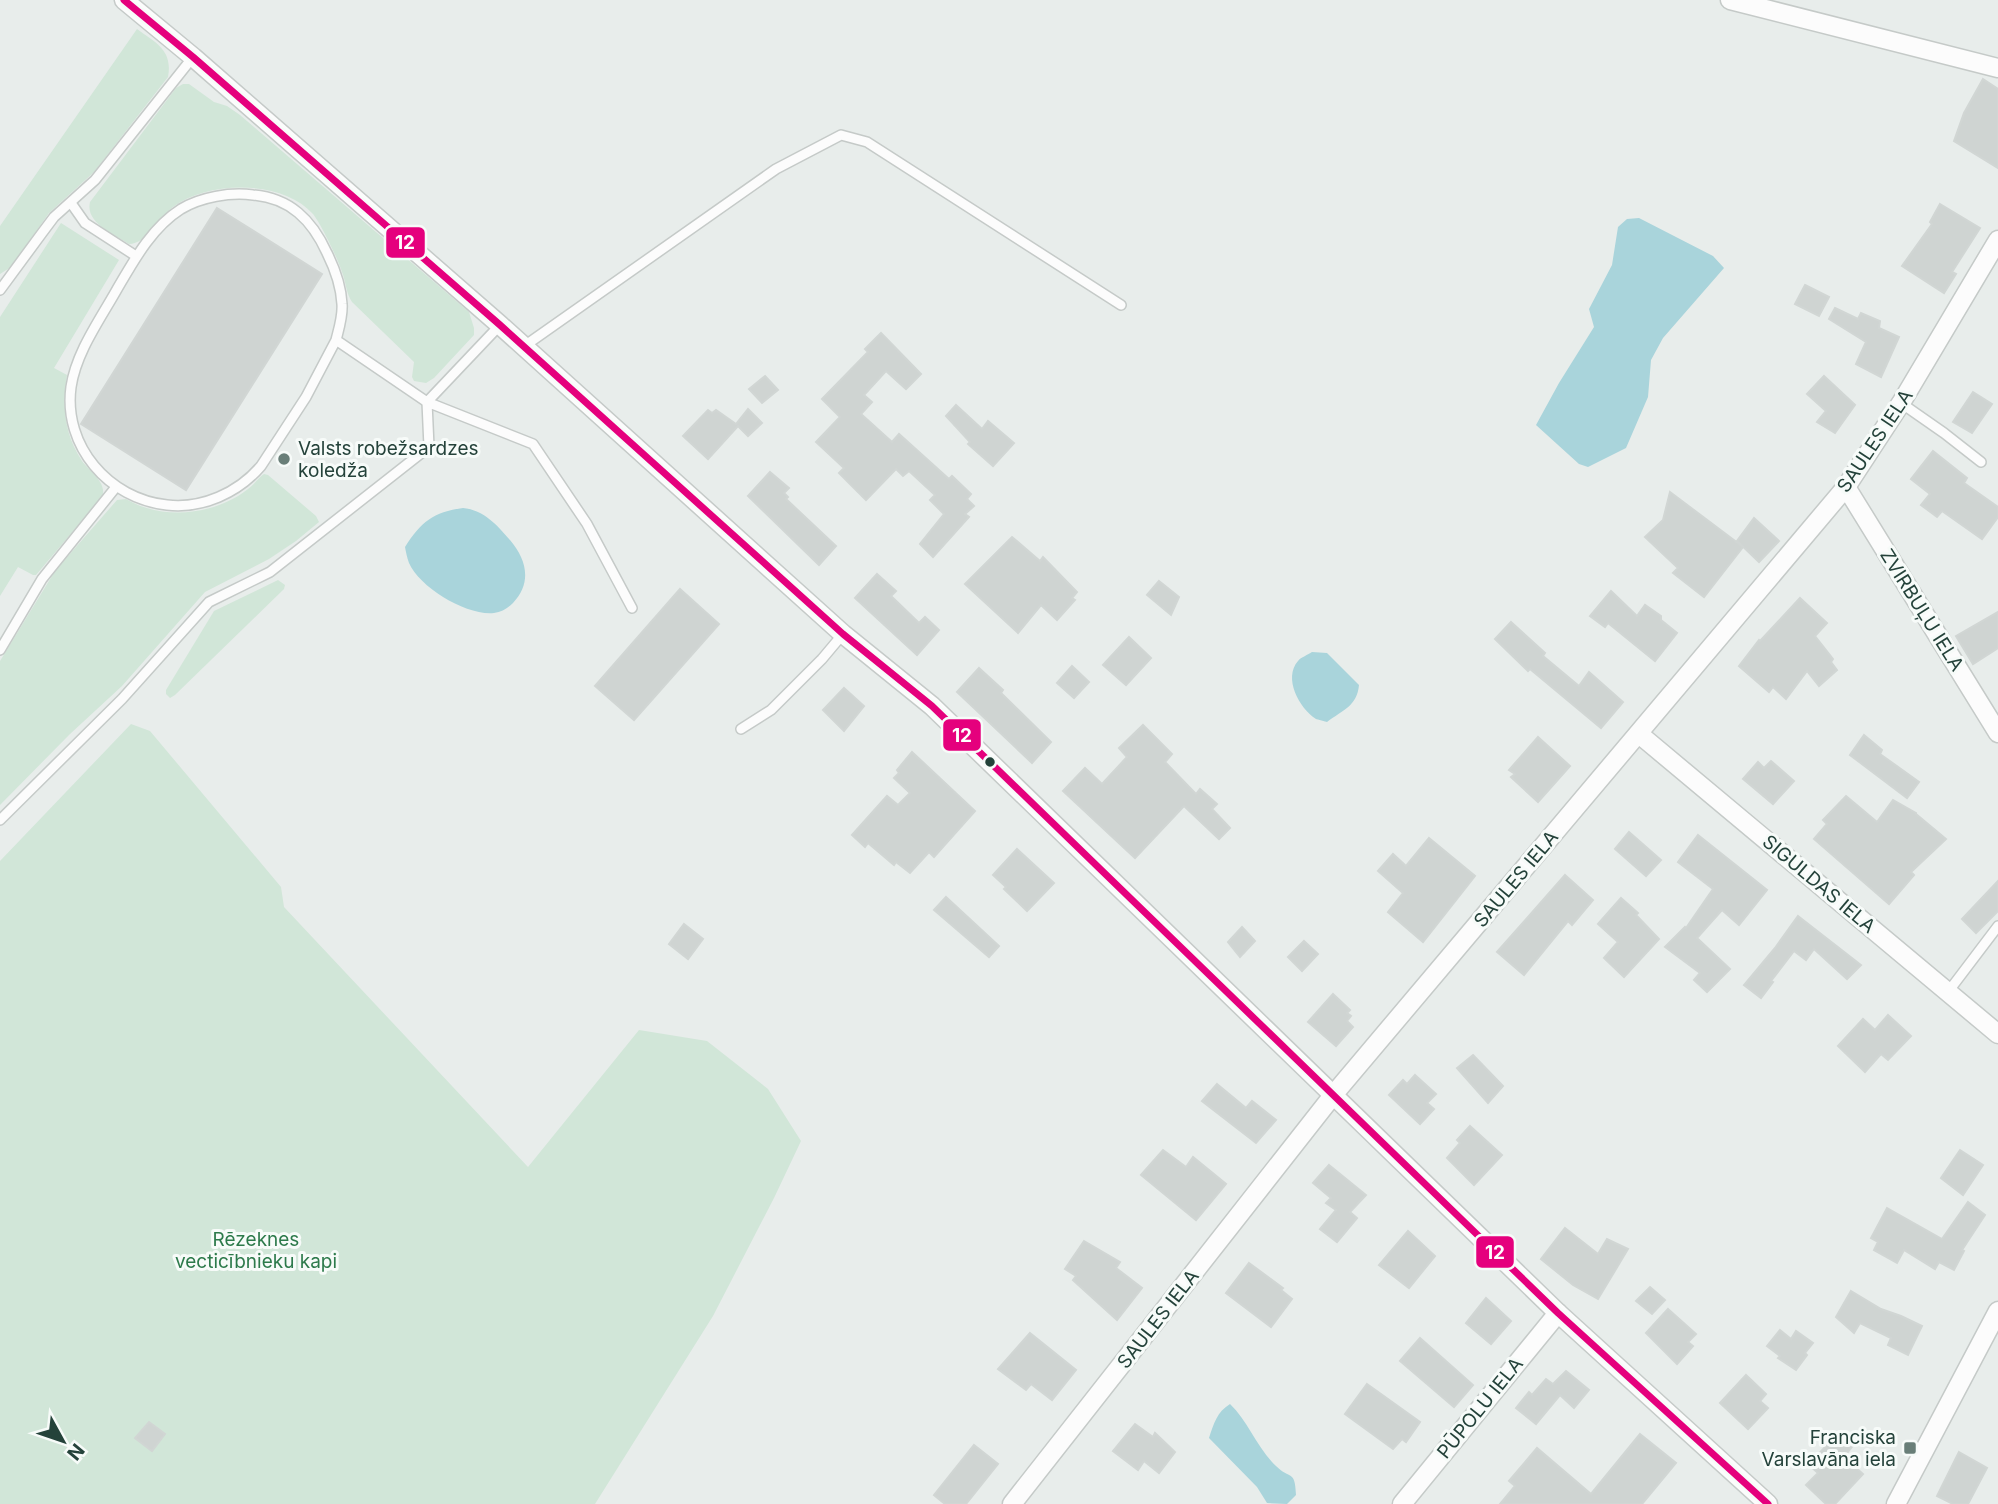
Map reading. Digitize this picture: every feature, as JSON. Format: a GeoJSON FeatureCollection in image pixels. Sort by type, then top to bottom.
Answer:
{"type":"FeatureCollection","features":[{"type":"Feature","properties":{"kind":"street"},"geometry":{"type":"LineString","coordinates":[[124,0],[500,325],[843,634],[932,706],[1558,1313],[1768,1504]]}},
{"type":"Feature","properties":{"kind":"street"},"geometry":{"type":"LineString","coordinates":[[1730,0],[1998,68]]}},
{"type":"Feature","properties":{"kind":"street","name":"SAULES IELA"},"geometry":{"type":"LineString","coordinates":[[1012,1504],[1334,1094],[1846,487],[1901,403],[1998,240]]}},
{"type":"Feature","properties":{"kind":"street","name":"ZVIRBUĻU IELA"},"geometry":{"type":"LineString","coordinates":[[1846,487],[1998,733]]}},
{"type":"Feature","properties":{"kind":"street","name":"SIGULDAS IELA"},"geometry":{"type":"LineString","coordinates":[[1639,734],[1998,1034]]}},
{"type":"Feature","properties":{"kind":"street"},"geometry":{"type":"LineString","coordinates":[[1896,1504],[1998,1311]]}},
{"type":"Feature","properties":{"kind":"street","name":"PŪPOLU IELA"},"geometry":{"type":"LineString","coordinates":[[1402,1504],[1558,1313]]}},
{"type":"Feature","properties":{"kind":"lane"},"geometry":{"type":"LineString","coordinates":[[0,290],[54,217],[95,180],[193,57]]}},
{"type":"Feature","properties":{"kind":"lane"},"geometry":{"type":"LineString","coordinates":[[523,347],[776,169],[841,135],[867,142],[1121,305]]}},
{"type":"Feature","properties":{"kind":"lane"},"geometry":{"type":"LineString","coordinates":[[251,194],[288,205],[307,219],[337,274],[342,305],[336,340],[306,397],[261,466],[252,477],[234,490],[206,502],[176,506],[156,504],[135,497],[116,487],[93,466],[77,438],[72,414],[71,387],[79,360],[94,330],[136,256],[165,223],[181,210],[199,201],[251,194]]}},
{"type":"Feature","properties":{"kind":"lane"},"geometry":{"type":"LineString","coordinates":[[71,203],[85,223],[136,256]]}},
{"type":"Feature","properties":{"kind":"lane"},"geometry":{"type":"LineString","coordinates":[[0,820],[122,699],[209,602],[270,572],[429,447],[427,402],[500,325]]}},
{"type":"Feature","properties":{"kind":"lane"},"geometry":{"type":"LineString","coordinates":[[336,340],[427,402],[533,444],[587,524],[632,608]]}},
{"type":"Feature","properties":{"kind":"lane"},"geometry":{"type":"LineString","coordinates":[[1901,403],[1981,462]]}},
{"type":"Feature","properties":{"kind":"lane"},"geometry":{"type":"LineString","coordinates":[[0,650],[42,579],[116,487]]}},
{"type":"Feature","properties":{"kind":"lane"},"geometry":{"type":"LineString","coordinates":[[741,729],[771,710],[843,634]]}},
{"type":"Feature","properties":{"kind":"lane"},"geometry":{"type":"LineString","coordinates":[[1948,992],[1998,926]]}},
{"type":"Feature","properties":{"kind":"green space"},"geometry":{"type":"Polygon","coordinates":[[[137,29],[162,48],[168,60],[168,77],[94,172],[49,213],[11,267],[0,274],[0,226],[137,29]]]}},
{"type":"Feature","properties":{"kind":"green space"},"geometry":{"type":"Polygon","coordinates":[[[189,84],[214,102],[227,106],[240,115],[469,312],[474,335],[434,378],[426,383],[414,381],[414,362],[352,302],[337,259],[313,214],[283,194],[244,188],[205,192],[173,207],[147,235],[129,244],[96,222],[92,216],[90,202],[176,88],[189,84]]]}},
{"type":"Feature","properties":{"kind":"green space"},"geometry":{"type":"Polygon","coordinates":[[[61,223],[119,260],[54,368],[67,375],[65,409],[71,441],[82,461],[100,482],[103,492],[102,497],[36,575],[18,567],[0,596],[0,317],[61,223]]]}},
{"type":"Feature","properties":{"kind":"green space"},"geometry":{"type":"Polygon","coordinates":[[[264,474],[316,516],[319,522],[269,559],[205,592],[122,686],[0,805],[0,661],[55,571],[117,500],[126,499],[141,506],[172,512],[205,509],[235,498],[264,474]]]}},
{"type":"Feature","properties":{"kind":"green space"},"geometry":{"type":"Polygon","coordinates":[[[278,580],[285,585],[284,589],[170,698],[166,690],[214,611],[278,580]]]}},
{"type":"Feature","properties":{"kind":"green space","name":"Rēzeknes vecticībnieku kapi"},"geometry":{"type":"Polygon","coordinates":[[[131,724],[150,731],[281,887],[284,907],[528,1167],[639,1030],[707,1041],[768,1089],[801,1141],[713,1316],[595,1504],[0,1504],[0,861],[131,724]]]}},
{"type":"Feature","properties":{"kind":"water"},"geometry":{"type":"Polygon","coordinates":[[[1639,218],[1713,256],[1724,268],[1663,338],[1651,360],[1648,397],[1626,448],[1588,467],[1579,464],[1536,425],[1594,327],[1589,309],[1612,265],[1618,227],[1627,219],[1639,218]]]}},
{"type":"Feature","properties":{"kind":"water"},"geometry":{"type":"Polygon","coordinates":[[[463,508],[484,515],[495,524],[516,548],[523,563],[523,588],[513,603],[500,612],[483,613],[458,605],[423,582],[408,561],[405,547],[422,525],[444,512],[463,508]]]}},
{"type":"Feature","properties":{"kind":"water"},"geometry":{"type":"Polygon","coordinates":[[[1312,652],[1327,653],[1359,685],[1352,703],[1327,722],[1316,719],[1304,708],[1293,684],[1294,668],[1299,660],[1312,652]]]}},
{"type":"Feature","properties":{"kind":"water"},"geometry":{"type":"Polygon","coordinates":[[[1230,1404],[1269,1459],[1293,1478],[1296,1495],[1287,1504],[1267,1503],[1257,1487],[1209,1438],[1219,1414],[1230,1404]]]}},
{"type":"Feature","properties":{"kind":"building"},"geometry":{"type":"Polygon","coordinates":[[[1983,79],[1998,89],[1998,168],[1954,141],[1964,113],[1983,79]]]}},
{"type":"Feature","properties":{"kind":"building"},"geometry":{"type":"Polygon","coordinates":[[[1940,204],[1980,228],[1952,272],[1956,274],[1944,293],[1902,266],[1932,224],[1930,222],[1940,204]]]}},
{"type":"Feature","properties":{"kind":"building"},"geometry":{"type":"Polygon","coordinates":[[[217,208],[322,274],[186,490],[81,424],[217,208]]]}},
{"type":"Feature","properties":{"kind":"building"},"geometry":{"type":"Polygon","coordinates":[[[1805,285],[1829,297],[1819,316],[1795,304],[1805,285]]]}},
{"type":"Feature","properties":{"kind":"building"},"geometry":{"type":"Polygon","coordinates":[[[1835,308],[1858,319],[1861,313],[1880,321],[1879,328],[1899,337],[1881,377],[1856,364],[1866,342],[1829,319],[1835,308]]]}},
{"type":"Feature","properties":{"kind":"building"},"geometry":{"type":"Polygon","coordinates":[[[881,333],[921,374],[906,389],[886,371],[864,395],[872,402],[861,414],[892,442],[899,434],[949,479],[952,476],[971,494],[967,499],[974,506],[965,514],[969,517],[933,557],[920,544],[944,514],[930,500],[935,495],[909,471],[903,476],[896,469],[866,500],[839,473],[844,468],[816,442],[840,417],[822,399],[868,352],[865,349],[881,333]]]}},
{"type":"Feature","properties":{"kind":"building"},"geometry":{"type":"Polygon","coordinates":[[[765,376],[778,390],[762,403],[749,389],[765,376]]]}},
{"type":"Feature","properties":{"kind":"building"},"geometry":{"type":"Polygon","coordinates":[[[1824,376],[1855,405],[1835,433],[1817,422],[1826,411],[1807,394],[1824,376]]]}},
{"type":"Feature","properties":{"kind":"building"},"geometry":{"type":"Polygon","coordinates":[[[1973,392],[1992,404],[1972,433],[1953,422],[1973,392]]]}},
{"type":"Feature","properties":{"kind":"building"},"geometry":{"type":"Polygon","coordinates":[[[956,405],[982,429],[988,421],[1014,443],[993,466],[968,444],[970,442],[946,416],[956,405]]]}},
{"type":"Feature","properties":{"kind":"building"},"geometry":{"type":"Polygon","coordinates":[[[748,409],[762,423],[748,436],[738,426],[708,459],[683,436],[708,410],[712,413],[716,410],[736,424],[748,409]]]}},
{"type":"Feature","properties":{"kind":"building"},"geometry":{"type":"Polygon","coordinates":[[[1933,451],[1967,478],[1964,483],[1998,507],[1998,517],[1982,539],[1942,511],[1937,517],[1921,505],[1930,494],[1911,479],[1933,451]]]}},
{"type":"Feature","properties":{"kind":"building"},"geometry":{"type":"Polygon","coordinates":[[[770,472],[789,488],[784,493],[788,497],[786,499],[836,546],[819,565],[748,496],[770,472]]]}},
{"type":"Feature","properties":{"kind":"building"},"geometry":{"type":"Polygon","coordinates":[[[1670,492],[1743,547],[1704,597],[1673,573],[1678,568],[1645,537],[1663,520],[1670,492]]]}},
{"type":"Feature","properties":{"kind":"building"},"geometry":{"type":"Polygon","coordinates":[[[1754,518],[1779,541],[1759,562],[1737,541],[1754,518]]]}},
{"type":"Feature","properties":{"kind":"building"},"geometry":{"type":"Polygon","coordinates":[[[1012,537],[1040,561],[1043,557],[1077,592],[1072,598],[1075,600],[1057,620],[1041,605],[1018,633],[965,584],[1012,537]]]}},
{"type":"Feature","properties":{"kind":"building"},"geometry":{"type":"Polygon","coordinates":[[[877,574],[896,591],[891,596],[919,623],[925,617],[939,630],[917,655],[855,598],[877,574]]]}},
{"type":"Feature","properties":{"kind":"building"},"geometry":{"type":"Polygon","coordinates":[[[1159,581],[1179,597],[1171,615],[1147,595],[1159,581]]]}},
{"type":"Feature","properties":{"kind":"building"},"geometry":{"type":"Polygon","coordinates":[[[680,589],[719,624],[634,720],[595,686],[680,589]]]}},
{"type":"Feature","properties":{"kind":"building"},"geometry":{"type":"Polygon","coordinates":[[[1611,591],[1637,616],[1645,605],[1661,616],[1661,620],[1677,633],[1655,661],[1608,623],[1605,627],[1590,616],[1611,591]]]}},
{"type":"Feature","properties":{"kind":"building"},"geometry":{"type":"Polygon","coordinates":[[[1800,598],[1827,623],[1815,636],[1833,659],[1831,662],[1837,670],[1819,686],[1807,671],[1786,699],[1773,687],[1769,692],[1739,666],[1759,640],[1800,598]]]}},
{"type":"Feature","properties":{"kind":"building"},"geometry":{"type":"Polygon","coordinates":[[[1998,612],[1998,648],[1973,664],[1956,636],[1998,612]]]}},
{"type":"Feature","properties":{"kind":"building"},"geometry":{"type":"Polygon","coordinates":[[[1511,622],[1545,653],[1543,656],[1579,686],[1589,672],[1623,702],[1601,728],[1530,669],[1528,671],[1495,639],[1511,622]]]}},
{"type":"Feature","properties":{"kind":"building"},"geometry":{"type":"Polygon","coordinates":[[[1129,637],[1151,658],[1126,685],[1103,665],[1129,637]]]}},
{"type":"Feature","properties":{"kind":"building"},"geometry":{"type":"Polygon","coordinates":[[[1072,666],[1089,682],[1074,698],[1057,683],[1072,666]]]}},
{"type":"Feature","properties":{"kind":"building"},"geometry":{"type":"Polygon","coordinates":[[[979,668],[1051,742],[1032,763],[957,692],[979,668]]]}},
{"type":"Feature","properties":{"kind":"building"},"geometry":{"type":"Polygon","coordinates":[[[844,688],[864,706],[844,731],[823,710],[844,688]]]}},
{"type":"Feature","properties":{"kind":"building"},"geometry":{"type":"Polygon","coordinates":[[[1143,725],[1172,754],[1165,762],[1196,794],[1200,789],[1217,804],[1212,809],[1230,828],[1219,839],[1184,806],[1135,858],[1063,791],[1085,768],[1102,784],[1127,757],[1119,748],[1143,725]]]}},
{"type":"Feature","properties":{"kind":"building"},"geometry":{"type":"Polygon","coordinates":[[[1864,735],[1882,750],[1880,754],[1919,782],[1907,798],[1850,755],[1864,735]]]}},
{"type":"Feature","properties":{"kind":"building"},"geometry":{"type":"Polygon","coordinates":[[[1538,737],[1570,766],[1538,802],[1511,777],[1515,774],[1509,770],[1538,737]]]}},
{"type":"Feature","properties":{"kind":"building"},"geometry":{"type":"Polygon","coordinates":[[[912,752],[975,811],[934,857],[929,852],[910,873],[896,862],[894,865],[868,843],[865,847],[852,835],[887,796],[898,805],[910,793],[894,778],[912,752]]]}},
{"type":"Feature","properties":{"kind":"building"},"geometry":{"type":"Polygon","coordinates":[[[1771,761],[1794,781],[1773,804],[1743,779],[1758,762],[1764,768],[1771,761]]]}},
{"type":"Feature","properties":{"kind":"building"},"geometry":{"type":"Polygon","coordinates":[[[1846,796],[1877,822],[1893,800],[1916,813],[1946,839],[1911,872],[1914,875],[1889,904],[1814,839],[1827,824],[1823,820],[1846,796]]]}},
{"type":"Feature","properties":{"kind":"building"},"geometry":{"type":"Polygon","coordinates":[[[1629,832],[1661,860],[1646,876],[1615,849],[1629,832]]]}},
{"type":"Feature","properties":{"kind":"building"},"geometry":{"type":"Polygon","coordinates":[[[1698,835],[1767,890],[1739,925],[1722,910],[1697,938],[1730,969],[1707,992],[1694,980],[1700,973],[1665,947],[1686,928],[1713,889],[1678,862],[1698,835]]]}},
{"type":"Feature","properties":{"kind":"building"},"geometry":{"type":"Polygon","coordinates":[[[1429,838],[1475,876],[1423,942],[1388,912],[1403,893],[1378,871],[1393,854],[1406,866],[1429,838]]]}},
{"type":"Feature","properties":{"kind":"building"},"geometry":{"type":"Polygon","coordinates":[[[1017,849],[1054,883],[1027,911],[993,875],[1017,849]]]}},
{"type":"Feature","properties":{"kind":"building"},"geometry":{"type":"Polygon","coordinates":[[[1565,875],[1593,900],[1572,925],[1568,921],[1524,975],[1497,952],[1565,875]]]}},
{"type":"Feature","properties":{"kind":"building"},"geometry":{"type":"Polygon","coordinates":[[[1998,881],[1998,911],[1976,933],[1962,919],[1998,881]]]}},
{"type":"Feature","properties":{"kind":"building"},"geometry":{"type":"Polygon","coordinates":[[[946,897],[999,946],[989,957],[934,910],[946,897]]]}},
{"type":"Feature","properties":{"kind":"building"},"geometry":{"type":"Polygon","coordinates":[[[1621,898],[1638,913],[1636,915],[1659,939],[1624,977],[1604,958],[1618,942],[1598,924],[1621,898]]]}},
{"type":"Feature","properties":{"kind":"building"},"geometry":{"type":"Polygon","coordinates":[[[1798,916],[1861,965],[1847,979],[1814,949],[1806,960],[1794,951],[1761,998],[1744,985],[1798,916]]]}},
{"type":"Feature","properties":{"kind":"building"},"geometry":{"type":"Polygon","coordinates":[[[684,924],[703,939],[688,959],[669,944],[684,924]]]}},
{"type":"Feature","properties":{"kind":"building"},"geometry":{"type":"Polygon","coordinates":[[[1242,927],[1255,941],[1240,957],[1228,942],[1242,927]]]}},
{"type":"Feature","properties":{"kind":"building"},"geometry":{"type":"Polygon","coordinates":[[[1304,941],[1318,954],[1302,971],[1288,957],[1304,941]]]}},
{"type":"Feature","properties":{"kind":"building"},"geometry":{"type":"Polygon","coordinates":[[[1333,994],[1350,1010],[1347,1013],[1351,1016],[1347,1021],[1353,1027],[1336,1046],[1308,1022],[1333,994]]]}},
{"type":"Feature","properties":{"kind":"building"},"geometry":{"type":"Polygon","coordinates":[[[1888,1015],[1911,1036],[1888,1060],[1881,1054],[1865,1072],[1838,1046],[1863,1019],[1875,1030],[1888,1015]]]}},
{"type":"Feature","properties":{"kind":"building"},"geometry":{"type":"Polygon","coordinates":[[[1473,1055],[1503,1086],[1488,1103],[1457,1068],[1473,1055]]]}},
{"type":"Feature","properties":{"kind":"building"},"geometry":{"type":"Polygon","coordinates":[[[1415,1075],[1436,1094],[1427,1103],[1434,1109],[1420,1124],[1389,1095],[1403,1080],[1407,1084],[1415,1075]]]}},
{"type":"Feature","properties":{"kind":"building"},"geometry":{"type":"Polygon","coordinates":[[[1217,1084],[1246,1108],[1252,1101],[1276,1120],[1256,1143],[1202,1101],[1217,1084]]]}},
{"type":"Feature","properties":{"kind":"building"},"geometry":{"type":"Polygon","coordinates":[[[1470,1126],[1502,1155],[1474,1185],[1447,1158],[1460,1143],[1457,1140],[1470,1126]]]}},
{"type":"Feature","properties":{"kind":"building"},"geometry":{"type":"Polygon","coordinates":[[[1163,1150],[1186,1167],[1193,1157],[1226,1184],[1196,1220],[1141,1175],[1163,1150]]]}},
{"type":"Feature","properties":{"kind":"building"},"geometry":{"type":"Polygon","coordinates":[[[1960,1150],[1983,1165],[1963,1195],[1941,1178],[1960,1150]]]}},
{"type":"Feature","properties":{"kind":"building"},"geometry":{"type":"Polygon","coordinates":[[[1329,1165],[1366,1195],[1350,1212],[1357,1218],[1337,1242],[1320,1229],[1336,1210],[1326,1203],[1331,1198],[1313,1183],[1329,1165]]]}},
{"type":"Feature","properties":{"kind":"building"},"geometry":{"type":"Polygon","coordinates":[[[1968,1202],[1985,1215],[1962,1250],[1964,1251],[1954,1270],[1939,1262],[1935,1269],[1904,1250],[1897,1263],[1874,1250],[1878,1242],[1871,1238],[1887,1208],[1942,1239],[1968,1202]]]}},
{"type":"Feature","properties":{"kind":"building"},"geometry":{"type":"Polygon","coordinates":[[[1565,1228],[1598,1254],[1607,1239],[1628,1249],[1598,1299],[1573,1285],[1541,1259],[1565,1228]]]}},
{"type":"Feature","properties":{"kind":"building"},"geometry":{"type":"Polygon","coordinates":[[[1408,1231],[1435,1256],[1409,1288],[1379,1265],[1408,1231]]]}},
{"type":"Feature","properties":{"kind":"building"},"geometry":{"type":"Polygon","coordinates":[[[1084,1241],[1120,1262],[1116,1268],[1142,1288],[1117,1320],[1073,1280],[1076,1276],[1065,1269],[1084,1241]]]}},
{"type":"Feature","properties":{"kind":"building"},"geometry":{"type":"Polygon","coordinates":[[[1249,1263],[1283,1288],[1281,1290],[1292,1299],[1271,1327],[1226,1293],[1249,1263]]]}},
{"type":"Feature","properties":{"kind":"building"},"geometry":{"type":"Polygon","coordinates":[[[1650,1287],[1665,1300],[1652,1314],[1636,1301],[1650,1287]]]}},
{"type":"Feature","properties":{"kind":"building"},"geometry":{"type":"Polygon","coordinates":[[[1851,1291],[1881,1309],[1922,1326],[1908,1355],[1888,1345],[1891,1338],[1860,1323],[1854,1333],[1836,1317],[1851,1291]]]}},
{"type":"Feature","properties":{"kind":"building"},"geometry":{"type":"Polygon","coordinates":[[[1486,1298],[1511,1321],[1491,1344],[1466,1323],[1486,1298]]]}},
{"type":"Feature","properties":{"kind":"building"},"geometry":{"type":"Polygon","coordinates":[[[1668,1309],[1696,1334],[1688,1342],[1693,1346],[1677,1364],[1646,1333],[1668,1309]]]}},
{"type":"Feature","properties":{"kind":"building"},"geometry":{"type":"Polygon","coordinates":[[[1780,1330],[1791,1339],[1796,1331],[1813,1343],[1796,1370],[1778,1358],[1780,1356],[1767,1346],[1780,1330]]]}},
{"type":"Feature","properties":{"kind":"building"},"geometry":{"type":"Polygon","coordinates":[[[1030,1333],[1076,1370],[1052,1400],[1031,1384],[1026,1390],[998,1369],[1030,1333]]]}},
{"type":"Feature","properties":{"kind":"building"},"geometry":{"type":"Polygon","coordinates":[[[1420,1338],[1473,1385],[1454,1407],[1400,1361],[1420,1338]]]}},
{"type":"Feature","properties":{"kind":"building"},"geometry":{"type":"Polygon","coordinates":[[[1566,1371],[1589,1390],[1574,1408],[1560,1395],[1536,1424],[1516,1408],[1529,1392],[1532,1395],[1546,1379],[1553,1384],[1566,1371]]]}},
{"type":"Feature","properties":{"kind":"building"},"geometry":{"type":"Polygon","coordinates":[[[1746,1375],[1766,1394],[1760,1401],[1768,1408],[1748,1429],[1720,1403],[1746,1375]]]}},
{"type":"Feature","properties":{"kind":"building"},"geometry":{"type":"Polygon","coordinates":[[[1367,1384],[1420,1422],[1406,1442],[1402,1439],[1393,1449],[1345,1414],[1367,1384]]]}},
{"type":"Feature","properties":{"kind":"building"},"geometry":{"type":"Polygon","coordinates":[[[149,1422],[165,1434],[152,1451],[135,1438],[149,1422]]]}},
{"type":"Feature","properties":{"kind":"building"},"geometry":{"type":"Polygon","coordinates":[[[1135,1424],[1153,1437],[1155,1433],[1175,1452],[1159,1473],[1144,1461],[1138,1470],[1113,1451],[1135,1424]]]}},
{"type":"Feature","properties":{"kind":"building"},"geometry":{"type":"Polygon","coordinates":[[[1840,1431],[1855,1443],[1844,1457],[1863,1474],[1835,1504],[1826,1504],[1806,1485],[1818,1473],[1810,1466],[1811,1462],[1840,1431]]]}},
{"type":"Feature","properties":{"kind":"building"},"geometry":{"type":"Polygon","coordinates":[[[1640,1434],[1676,1463],[1642,1504],[1500,1504],[1515,1486],[1509,1481],[1537,1448],[1591,1494],[1640,1434]]]}},
{"type":"Feature","properties":{"kind":"building"},"geometry":{"type":"Polygon","coordinates":[[[974,1445],[998,1464],[966,1504],[945,1504],[934,1495],[974,1445]]]}},
{"type":"Feature","properties":{"kind":"building"},"geometry":{"type":"Polygon","coordinates":[[[1959,1452],[1987,1468],[1968,1504],[1953,1504],[1937,1496],[1959,1452]]]}},
{"type":"Feature","properties":{"kind":"transit line","name":"12"},"geometry":{"type":"LineString","coordinates":[[124,0],[500,325],[843,634],[932,706],[1558,1313],[1768,1504]]}},
{"type":"Feature","properties":{"kind":"place","name":"Valsts robežsardzes koledža"},"geometry":{"type":"Point","coordinates":[284,459]}},
{"type":"Feature","properties":{"kind":"place","name":"Franciska Varslavāna iela"},"geometry":{"type":"Point","coordinates":[1910,1448]}}]}
